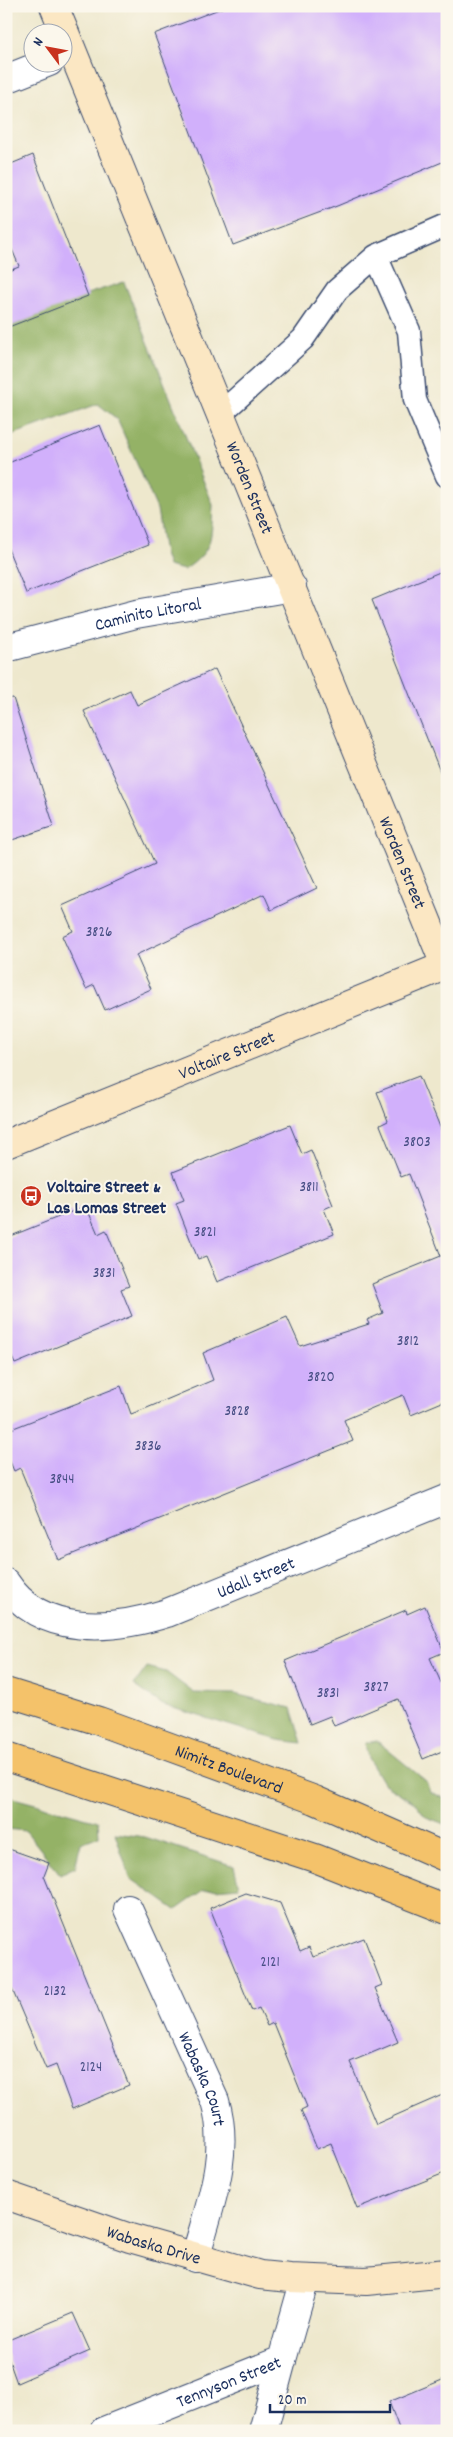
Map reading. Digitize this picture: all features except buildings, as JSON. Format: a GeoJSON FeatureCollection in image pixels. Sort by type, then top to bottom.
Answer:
{"type":"FeatureCollection","features":[{"type":"Feature","properties":{"kind":"main road","name":"Nimitz Boulevard"},"geometry":{"type":"LineString","coordinates":[[6,1692],[99,1721],[315,1800],[447,1858]]}},
{"type":"Feature","properties":{"kind":"main road"},"geometry":{"type":"LineString","coordinates":[[6,1757],[315,1858],[447,1910]]}},
{"type":"Feature","properties":{"kind":"street","name":"Worden Street"},"geometry":{"type":"LineString","coordinates":[[54,6],[56,22]]}},
{"type":"Feature","properties":{"kind":"street"},"geometry":{"type":"LineString","coordinates":[[6,79],[24,72]]}},
{"type":"Feature","properties":{"kind":"street","name":"Worden Street"},"geometry":{"type":"LineString","coordinates":[[67,72],[220,414],[446,966]]}},
{"type":"Feature","properties":{"kind":"street","name":"Caminito Litoral"},"geometry":{"type":"LineString","coordinates":[[6,648],[136,614],[292,587]]}},
{"type":"Feature","properties":{"kind":"street","name":"Voltaire Street"},"geometry":{"type":"LineString","coordinates":[[6,1144],[446,966]]}},
{"type":"Feature","properties":{"kind":"street","name":"Udall Street"},"geometry":{"type":"LineString","coordinates":[[6,1583],[31,1608],[60,1622],[112,1625],[140,1622],[167,1613],[447,1499]]}},
{"type":"Feature","properties":{"kind":"street","name":"Wabaska Court"},"geometry":{"type":"LineString","coordinates":[[128,1909],[215,2100],[220,2118],[221,2157],[214,2191],[195,2258]]}},
{"type":"Feature","properties":{"kind":"street","name":"Wabaska Drive"},"geometry":{"type":"LineString","coordinates":[[6,2195],[195,2258],[260,2275],[305,2279]]}},
{"type":"Feature","properties":{"kind":"street"},"geometry":{"type":"LineString","coordinates":[[305,2279],[366,2281],[447,2273]]}},
{"type":"Feature","properties":{"kind":"street","name":"Tennyson Street"},"geometry":{"type":"LineString","coordinates":[[104,2431],[282,2360],[305,2279]]}},
{"type":"Feature","properties":{"kind":"street"},"geometry":{"type":"LineString","coordinates":[[262,2431],[282,2360]]}},
{"type":"Feature","properties":{"kind":"lane"},"geometry":{"type":"LineString","coordinates":[[220,414],[303,339],[337,290],[376,256],[447,225]]}},
{"type":"Feature","properties":{"kind":"lane"},"geometry":{"type":"LineString","coordinates":[[376,256],[409,332],[414,400],[447,476]]}},
{"type":"Feature","properties":{"kind":"green space"},"geometry":{"type":"Polygon","coordinates":[[[124,282],[213,505],[211,535],[206,550],[194,563],[184,570],[168,566],[164,554],[157,509],[117,419],[98,404],[6,437],[6,328],[84,295],[124,282]]]}},
{"type":"Feature","properties":{"kind":"green space"},"geometry":{"type":"Polygon","coordinates":[[[147,1667],[166,1672],[194,1693],[235,1694],[291,1708],[302,1743],[278,1740],[163,1705],[134,1685],[147,1667]]]}},
{"type":"Feature","properties":{"kind":"green space"},"geometry":{"type":"Polygon","coordinates":[[[377,1741],[426,1781],[430,1792],[447,1799],[447,1825],[426,1817],[416,1804],[383,1783],[368,1758],[365,1743],[377,1741]]]}},
{"type":"Feature","properties":{"kind":"green space"},"geometry":{"type":"Polygon","coordinates":[[[6,1796],[98,1821],[99,1836],[81,1843],[75,1867],[60,1874],[26,1831],[6,1829],[6,1796]]]}},
{"type":"Feature","properties":{"kind":"green space"},"geometry":{"type":"Polygon","coordinates":[[[115,1833],[145,1837],[234,1866],[239,1887],[204,1890],[176,1910],[130,1878],[115,1833]]]}},
{"type":"Feature","properties":{"kind":"place","name":"Voltaire Street & Las Lomas Street"},"geometry":{"type":"Point","coordinates":[31,1196]}}]}
